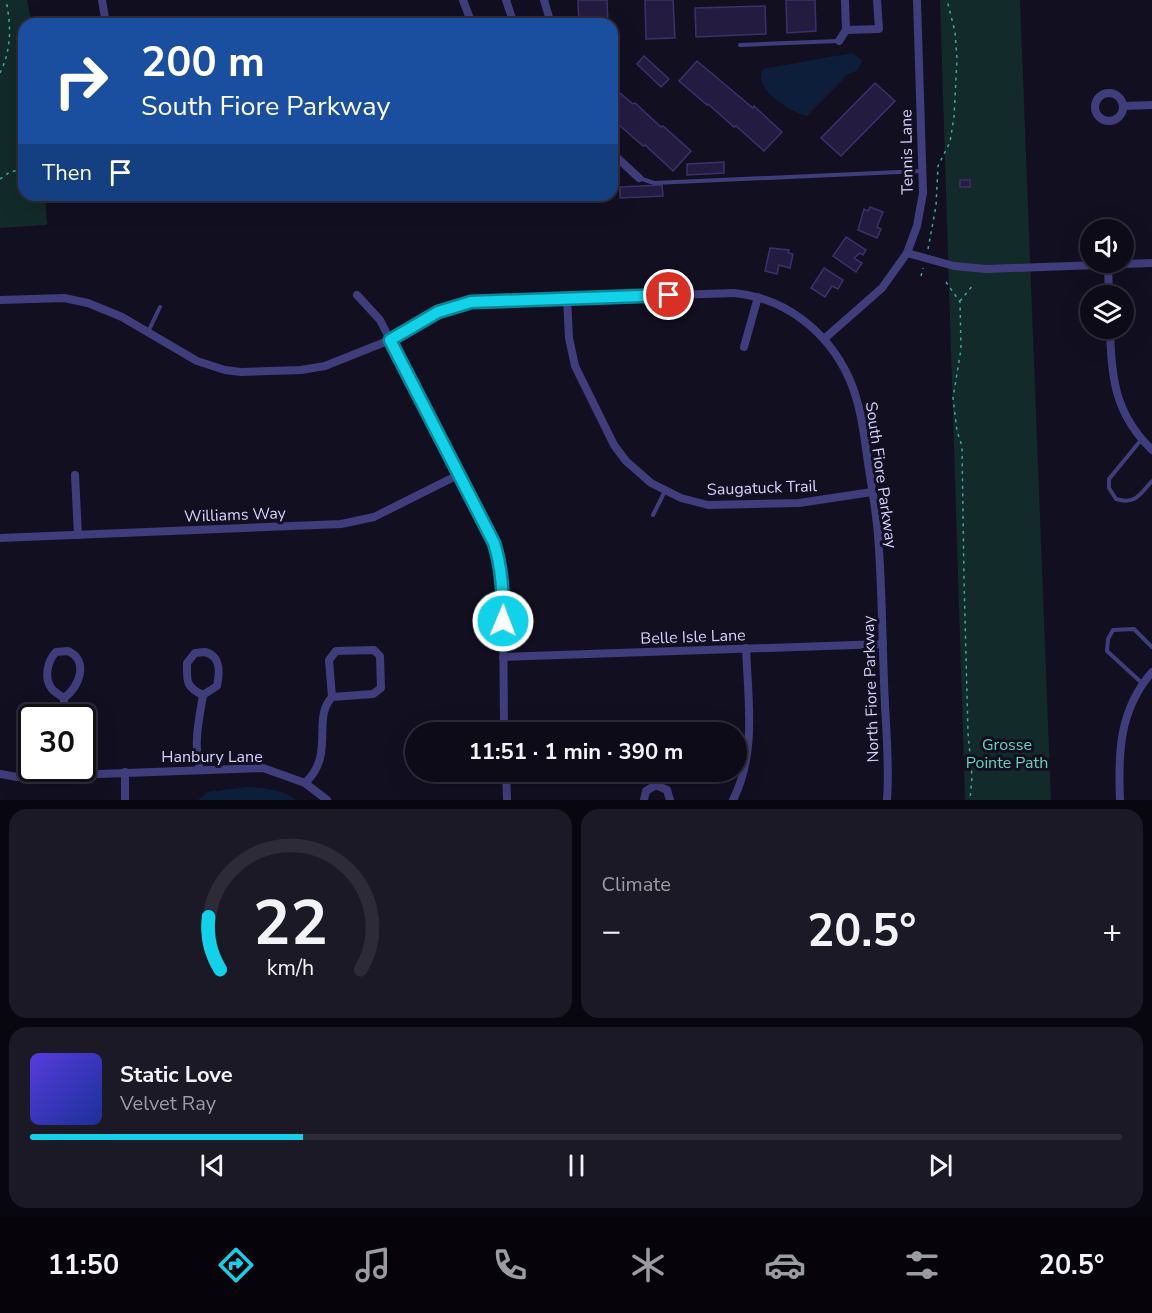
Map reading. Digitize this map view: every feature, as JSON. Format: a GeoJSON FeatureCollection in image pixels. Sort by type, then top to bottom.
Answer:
{"type":"FeatureCollection","features":[{"type":"Feature","properties":{"kind":"street"},"geometry":{"type":"LineString","coordinates":[[102,0],[105,18]]}},
{"type":"Feature","properties":{"kind":"street"},"geometry":{"type":"LineString","coordinates":[[463,0],[470,18]]}},
{"type":"Feature","properties":{"kind":"street"},"geometry":{"type":"LineString","coordinates":[[506,0],[512,18]]}},
{"type":"Feature","properties":{"kind":"street"},"geometry":{"type":"LineString","coordinates":[[544,0],[549,18]]}},
{"type":"Feature","properties":{"kind":"street"},"geometry":{"type":"LineString","coordinates":[[839,40],[846,30],[845,0]]}},
{"type":"Feature","properties":{"kind":"street"},"geometry":{"type":"LineString","coordinates":[[846,30],[879,29],[877,0]]}},
{"type":"Feature","properties":{"kind":"street","name":"Tennis Lane"},"geometry":{"type":"LineString","coordinates":[[824,339],[882,288],[907,253],[913,240],[921,204],[922,171],[917,0]]}},
{"type":"Feature","properties":{"kind":"street"},"geometry":{"type":"LineString","coordinates":[[1123,106],[1152,105]]}},
{"type":"Feature","properties":{"kind":"street"},"geometry":{"type":"LineString","coordinates":[[618,159],[639,178]]}},
{"type":"Feature","properties":{"kind":"street"},"geometry":{"type":"LineString","coordinates":[[907,253],[954,266],[986,269],[1080,266]]}},
{"type":"Feature","properties":{"kind":"street"},"geometry":{"type":"LineString","coordinates":[[1134,264],[1152,263]]}},
{"type":"Feature","properties":{"kind":"street","name":"South Fiore Parkway"},"geometry":{"type":"LineString","coordinates":[[390,340],[438,312],[462,304],[734,293],[758,297],[779,305],[797,315],[824,339],[849,378],[858,400],[878,533],[880,577]]}},
{"type":"Feature","properties":{"kind":"street"},"geometry":{"type":"LineString","coordinates":[[357,295],[380,320],[494,543],[503,592],[504,722]]}},
{"type":"Feature","properties":{"kind":"street"},"geometry":{"type":"LineString","coordinates":[[744,347],[758,297]]}},
{"type":"Feature","properties":{"kind":"street"},"geometry":{"type":"LineString","coordinates":[[0,300],[64,298],[88,303],[122,317],[197,361],[225,370],[241,372],[301,370],[325,366],[390,340]]}},
{"type":"Feature","properties":{"kind":"street","name":"Saugatuck Trail"},"geometry":{"type":"LineString","coordinates":[[567,298],[569,338],[575,366],[603,427],[626,461],[643,477],[665,491],[697,503],[737,505],[799,503],[872,492]]}},
{"type":"Feature","properties":{"kind":"street"},"geometry":{"type":"LineString","coordinates":[[1110,339],[1111,370],[1115,388],[1126,417],[1141,440],[1152,450]]}},
{"type":"Feature","properties":{"kind":"street","name":"Williams Way"},"geometry":{"type":"LineString","coordinates":[[0,538],[358,522],[390,510],[460,474]]}},
{"type":"Feature","properties":{"kind":"street"},"geometry":{"type":"LineString","coordinates":[[75,476],[78,536]]}},
{"type":"Feature","properties":{"kind":"street","name":"North Fiore Parkway"},"geometry":{"type":"LineString","coordinates":[[880,577],[887,800]]}},
{"type":"Feature","properties":{"kind":"street","name":"Belle Isle Lane"},"geometry":{"type":"LineString","coordinates":[[503,657],[883,644]]}},
{"type":"Feature","properties":{"kind":"street"},"geometry":{"type":"LineString","coordinates":[[733,800],[746,769],[749,747],[746,648]]}},
{"type":"Feature","properties":{"kind":"street"},"geometry":{"type":"LineString","coordinates":[[305,783],[312,776],[319,762],[323,747],[324,712],[328,701],[332,697],[373,694],[381,688],[380,657],[374,650],[336,651],[328,660],[332,697]]}},
{"type":"Feature","properties":{"kind":"street"},"geometry":{"type":"LineString","coordinates":[[64,698],[48,683],[48,664],[56,651],[68,651],[74,654],[79,664],[79,680],[76,687],[64,698],[64,704]]}},
{"type":"Feature","properties":{"kind":"street"},"geometry":{"type":"LineString","coordinates":[[200,769],[197,759],[196,731],[203,695],[217,686],[218,679],[217,659],[205,652],[195,653],[187,663],[189,687],[203,695]]}},
{"type":"Feature","properties":{"kind":"street"},"geometry":{"type":"LineString","coordinates":[[1120,800],[1119,750],[1123,726],[1143,684],[1152,672]]}},
{"type":"Feature","properties":{"kind":"street","name":"Hanbury Lane"},"geometry":{"type":"LineString","coordinates":[[96,772],[263,768],[305,783],[327,800]]}},
{"type":"Feature","properties":{"kind":"street"},"geometry":{"type":"LineString","coordinates":[[125,772],[125,800]]}},
{"type":"Feature","properties":{"kind":"street","name":"Hanbury Lane"},"geometry":{"type":"LineString","coordinates":[[0,774],[18,777]]}},
{"type":"Feature","properties":{"kind":"street"},"geometry":{"type":"LineString","coordinates":[[506,782],[507,800]]}},
{"type":"Feature","properties":{"kind":"street"},"geometry":{"type":"LineString","coordinates":[[644,800],[645,791],[656,785],[667,790],[669,800]]}},
{"type":"Feature","properties":{"kind":"lane"},"geometry":{"type":"LineString","coordinates":[[740,45],[839,40]]}},
{"type":"Feature","properties":{"kind":"lane"},"geometry":{"type":"LineString","coordinates":[[639,178],[654,183],[922,171]]}},
{"type":"Feature","properties":{"kind":"lane"},"geometry":{"type":"LineString","coordinates":[[148,333],[160,307]]}},
{"type":"Feature","properties":{"kind":"lane"},"geometry":{"type":"LineString","coordinates":[[1141,440],[1109,479],[1108,488],[1116,499],[1124,502],[1135,500],[1152,481]]}},
{"type":"Feature","properties":{"kind":"lane"},"geometry":{"type":"LineString","coordinates":[[653,514],[665,491]]}},
{"type":"Feature","properties":{"kind":"lane"},"geometry":{"type":"LineString","coordinates":[[1143,684],[1107,651],[1108,639],[1113,630],[1134,629],[1152,647]]}},
{"type":"Feature","properties":{"kind":"path"},"geometry":{"type":"LineString","coordinates":[[0,72],[9,47],[10,33],[6,0]]}},
{"type":"Feature","properties":{"kind":"path"},"geometry":{"type":"LineString","coordinates":[[921,276],[936,206],[938,166],[950,142],[954,117],[957,59],[955,32],[947,0]]}},
{"type":"Feature","properties":{"kind":"path"},"geometry":{"type":"LineString","coordinates":[[0,179],[10,172],[18,170]]}},
{"type":"Feature","properties":{"kind":"path"},"geometry":{"type":"LineString","coordinates":[[946,282],[960,302],[961,349],[953,398],[957,431],[962,446],[964,591],[972,777],[970,800]]}},
{"type":"Feature","properties":{"kind":"path"},"geometry":{"type":"LineString","coordinates":[[960,302],[973,285]]}},
{"type":"Feature","properties":{"kind":"green space"},"geometry":{"type":"Polygon","coordinates":[[[0,0],[27,0],[31,18],[18,18],[18,201],[45,201],[47,225],[0,228],[0,0]]]}},
{"type":"Feature","properties":{"kind":"green space","name":"Grosse Pointe Path"},"geometry":{"type":"Polygon","coordinates":[[[940,0],[1020,0],[1051,800],[965,800],[940,0]]]}},
{"type":"Feature","properties":{"kind":"water"},"geometry":{"type":"Polygon","coordinates":[[[852,53],[862,60],[858,70],[847,75],[807,116],[794,111],[773,97],[761,79],[763,69],[852,53]]]}},
{"type":"Feature","properties":{"kind":"water"},"geometry":{"type":"Polygon","coordinates":[[[247,787],[279,791],[296,800],[198,800],[208,792],[247,787]]]}},
{"type":"Feature","properties":{"kind":"building"},"geometry":{"type":"Polygon","coordinates":[[[578,0],[607,0],[608,18],[579,18],[578,0]]]}},
{"type":"Feature","properties":{"kind":"building"},"geometry":{"type":"Polygon","coordinates":[[[645,0],[673,0],[675,38],[646,39],[645,0]]]}},
{"type":"Feature","properties":{"kind":"building"},"geometry":{"type":"Polygon","coordinates":[[[786,0],[815,0],[816,31],[787,33],[786,0]]]}},
{"type":"Feature","properties":{"kind":"building"},"geometry":{"type":"Polygon","coordinates":[[[765,6],[766,34],[696,37],[695,8],[765,6]]]}},
{"type":"Feature","properties":{"kind":"building"},"geometry":{"type":"Polygon","coordinates":[[[644,56],[669,79],[661,87],[637,64],[644,56]]]}},
{"type":"Feature","properties":{"kind":"building"},"geometry":{"type":"Polygon","coordinates":[[[697,61],[753,108],[754,106],[782,132],[764,151],[679,81],[697,61]]]}},
{"type":"Feature","properties":{"kind":"building"},"geometry":{"type":"Polygon","coordinates":[[[875,83],[895,101],[841,156],[821,138],[875,83]]]}},
{"type":"Feature","properties":{"kind":"building"},"geometry":{"type":"Polygon","coordinates":[[[618,91],[691,151],[673,171],[645,145],[643,146],[618,124],[618,91]]]}},
{"type":"Feature","properties":{"kind":"building"},"geometry":{"type":"Polygon","coordinates":[[[724,162],[724,173],[687,175],[687,164],[724,162]]]}},
{"type":"Feature","properties":{"kind":"building"},"geometry":{"type":"Polygon","coordinates":[[[960,180],[970,180],[970,187],[960,187],[960,180]]]}},
{"type":"Feature","properties":{"kind":"building"},"geometry":{"type":"Polygon","coordinates":[[[662,185],[663,196],[620,198],[620,187],[662,185]]]}},
{"type":"Feature","properties":{"kind":"building"},"geometry":{"type":"Polygon","coordinates":[[[870,207],[883,212],[877,227],[881,229],[877,238],[858,230],[864,209],[868,211],[870,207]]]}},
{"type":"Feature","properties":{"kind":"building"},"geometry":{"type":"Polygon","coordinates":[[[846,237],[866,250],[863,255],[860,253],[854,258],[862,263],[856,272],[833,256],[846,237]]]}},
{"type":"Feature","properties":{"kind":"building"},"geometry":{"type":"Polygon","coordinates":[[[770,248],[789,250],[788,253],[793,254],[790,268],[779,265],[777,274],[765,271],[770,248]]]}},
{"type":"Feature","properties":{"kind":"building"},"geometry":{"type":"Polygon","coordinates":[[[824,268],[843,280],[838,289],[832,286],[825,297],[811,288],[824,268]]]}},
{"type":"Feature","properties":{"kind":"route"},"geometry":{"type":"LineString","coordinates":[[503,621],[503,592],[494,543],[450,453],[390,340],[438,312],[471,302],[669,295]]}}]}
